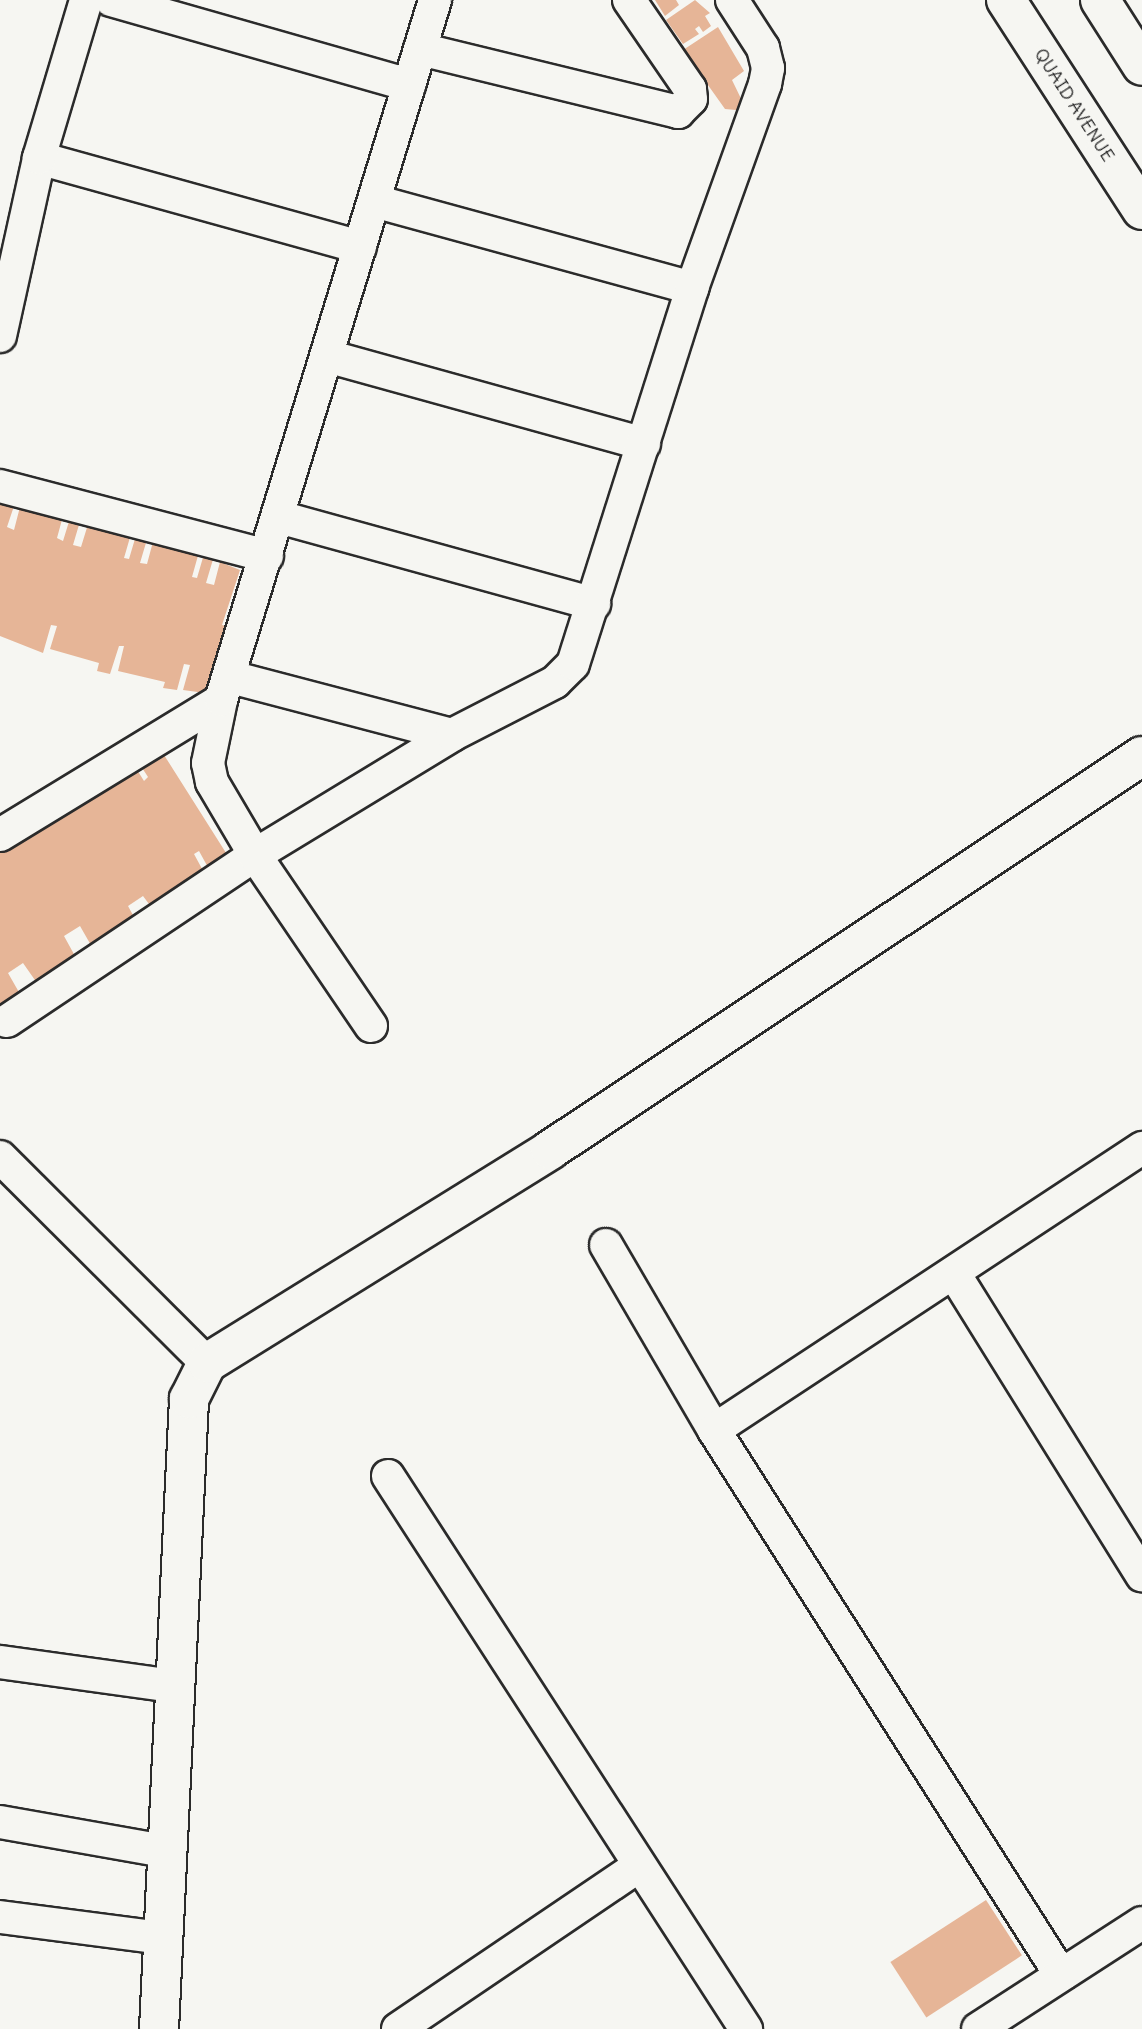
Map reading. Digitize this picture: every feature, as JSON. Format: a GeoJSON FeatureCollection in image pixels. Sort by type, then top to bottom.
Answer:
{"type":"FeatureCollection","features":[{"type":"Feature","properties":{"kind":"street"},"geometry":{"type":"LineString","coordinates":[[0,336],[39,158],[86,0]]}},
{"type":"Feature","properties":{"kind":"street"},"geometry":{"type":"LineString","coordinates":[[111,0],[409,86]]}},
{"type":"Feature","properties":{"kind":"street"},"geometry":{"type":"LineString","coordinates":[[371,1026],[255,855],[212,782],[208,763],[226,688],[435,0]]}},
{"type":"Feature","properties":{"kind":"street"},"geometry":{"type":"LineString","coordinates":[[420,49],[667,113],[678,112],[691,99],[690,89],[629,0]]}},
{"type":"Feature","properties":{"kind":"street"},"geometry":{"type":"LineString","coordinates":[[7,1021],[255,855],[452,735],[555,682],[580,650],[692,288],[768,68],[763,48],[732,0]]}},
{"type":"Feature","properties":{"kind":"street","name":"QUAID AVENUE"},"geometry":{"type":"LineString","coordinates":[[1006,0],[1142,210]]}},
{"type":"Feature","properties":{"kind":"street"},"geometry":{"type":"LineString","coordinates":[[1100,0],[1142,65]]}},
{"type":"Feature","properties":{"kind":"street"},"geometry":{"type":"LineString","coordinates":[[39,158],[360,247]]}},
{"type":"Feature","properties":{"kind":"street"},"geometry":{"type":"LineString","coordinates":[[374,201],[692,288]]}},
{"type":"Feature","properties":{"kind":"street"},"geometry":{"type":"LineString","coordinates":[[327,356],[644,444]]}},
{"type":"Feature","properties":{"kind":"street"},"geometry":{"type":"LineString","coordinates":[[0,486],[267,556]]}},
{"type":"Feature","properties":{"kind":"street"},"geometry":{"type":"LineString","coordinates":[[279,517],[594,604]]}},
{"type":"Feature","properties":{"kind":"street"},"geometry":{"type":"LineString","coordinates":[[0,835],[226,688],[452,735]]}},
{"type":"Feature","properties":{"kind":"street"},"geometry":{"type":"LineString","coordinates":[[159,2029],[172,1686],[189,1399],[207,1363],[550,1150],[1142,756]]}},
{"type":"Feature","properties":{"kind":"street"},"geometry":{"type":"LineString","coordinates":[[715,1430],[956,1275],[1142,1148]]}},
{"type":"Feature","properties":{"kind":"street"},"geometry":{"type":"LineString","coordinates":[[0,1157],[207,1363]]}},
{"type":"Feature","properties":{"kind":"street"},"geometry":{"type":"LineString","coordinates":[[606,1245],[715,1430],[1061,1975]]}},
{"type":"Feature","properties":{"kind":"street"},"geometry":{"type":"LineString","coordinates":[[956,1275],[1142,1576]]}},
{"type":"Feature","properties":{"kind":"street"},"geometry":{"type":"LineString","coordinates":[[388,1476],[746,2029]]}},
{"type":"Feature","properties":{"kind":"street"},"geometry":{"type":"LineString","coordinates":[[0,1661],[172,1686]]}},
{"type":"Feature","properties":{"kind":"street"},"geometry":{"type":"LineString","coordinates":[[0,1822],[165,1851]]}},
{"type":"Feature","properties":{"kind":"street"},"geometry":{"type":"LineString","coordinates":[[398,2029],[639,1866]]}},
{"type":"Feature","properties":{"kind":"street"},"geometry":{"type":"LineString","coordinates":[[0,1917],[162,1938]]}},
{"type":"Feature","properties":{"kind":"street"},"geometry":{"type":"LineString","coordinates":[[978,2029],[1142,1923]]}},
{"type":"Feature","properties":{"kind":"building"},"geometry":{"type":"Polygon","coordinates":[[[655,0],[676,0],[679,5],[665,16],[655,0]]]}},
{"type":"Feature","properties":{"kind":"building"},"geometry":{"type":"Polygon","coordinates":[[[695,0],[710,13],[705,16],[711,26],[703,32],[699,26],[695,29],[699,34],[683,44],[666,20],[695,0]]]}},
{"type":"Feature","properties":{"kind":"building"},"geometry":{"type":"Polygon","coordinates":[[[718,27],[744,71],[732,80],[747,111],[725,109],[683,50],[718,27]]]}},
{"type":"Feature","properties":{"kind":"building"},"geometry":{"type":"Polygon","coordinates":[[[0,496],[16,500],[7,527],[14,530],[21,503],[63,516],[57,538],[63,541],[71,515],[81,518],[73,545],[81,547],[89,521],[131,534],[124,558],[129,559],[137,532],[148,536],[140,563],[147,564],[154,538],[199,552],[192,577],[197,578],[204,554],[214,556],[206,583],[214,585],[220,562],[240,570],[222,625],[229,627],[205,693],[183,690],[190,665],[184,664],[177,690],[163,688],[165,682],[118,671],[124,646],[119,646],[110,674],[97,671],[99,663],[50,649],[57,626],[51,625],[43,653],[0,636],[0,496]]]}},
{"type":"Feature","properties":{"kind":"building"},"geometry":{"type":"Polygon","coordinates":[[[159,747],[228,856],[210,871],[199,851],[194,854],[207,878],[152,908],[143,896],[128,906],[134,917],[92,947],[80,926],[64,936],[75,956],[37,983],[23,963],[8,973],[20,994],[0,1005],[0,850],[129,757],[144,781],[148,777],[137,760],[159,747]]]}},
{"type":"Feature","properties":{"kind":"building"},"geometry":{"type":"Polygon","coordinates":[[[986,1900],[1022,1955],[926,2017],[890,1962],[986,1900]]]}}]}
